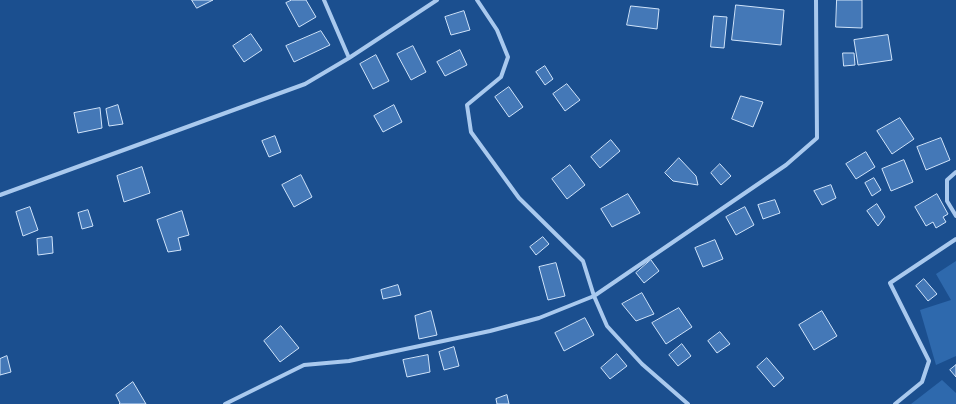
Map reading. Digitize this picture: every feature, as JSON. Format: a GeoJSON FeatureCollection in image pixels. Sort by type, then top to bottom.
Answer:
{"type":"FeatureCollection","features":[{"type":"Feature","properties":{"kind":"street"},"geometry":{"type":"LineString","coordinates":[[324,0],[349,58]]}},
{"type":"Feature","properties":{"kind":"street"},"geometry":{"type":"LineString","coordinates":[[0,195],[305,84],[349,58],[437,0]]}},
{"type":"Feature","properties":{"kind":"street"},"geometry":{"type":"LineString","coordinates":[[477,0],[497,30],[508,57],[501,77],[467,105],[472,132],[520,198],[583,261],[594,296],[607,326],[642,364],[688,404]]}},
{"type":"Feature","properties":{"kind":"street"},"geometry":{"type":"LineString","coordinates":[[225,404],[304,365],[349,361],[490,331],[539,318],[594,296],[786,165],[817,138],[816,0]]}},
{"type":"Feature","properties":{"kind":"street"},"geometry":{"type":"LineString","coordinates":[[956,172],[946,180],[947,201],[956,216]]}},
{"type":"Feature","properties":{"kind":"street"},"geometry":{"type":"LineString","coordinates":[[895,404],[922,382],[929,361],[890,283],[956,239]]}},
{"type":"Feature","properties":{"kind":"shaded area"},"geometry":{"type":"Polygon","coordinates":[[[956,261],[956,356],[936,365],[920,310],[951,300],[936,274],[956,261]]]}},
{"type":"Feature","properties":{"kind":"shaded area"},"geometry":{"type":"Polygon","coordinates":[[[942,380],[956,393],[956,404],[911,404],[942,380]]]}},
{"type":"Feature","properties":{"kind":"building"},"geometry":{"type":"Polygon","coordinates":[[[192,0],[213,0],[197,8],[192,0]]]}},
{"type":"Feature","properties":{"kind":"building"},"geometry":{"type":"Polygon","coordinates":[[[292,0],[306,0],[316,17],[299,27],[286,3],[292,0]]]}},
{"type":"Feature","properties":{"kind":"building"},"geometry":{"type":"Polygon","coordinates":[[[837,0],[862,0],[862,28],[836,27],[837,0]]]}},
{"type":"Feature","properties":{"kind":"building"},"geometry":{"type":"Polygon","coordinates":[[[736,5],[784,10],[781,45],[732,40],[736,5]]]}},
{"type":"Feature","properties":{"kind":"building"},"geometry":{"type":"Polygon","coordinates":[[[631,6],[659,9],[657,29],[627,25],[631,6]]]}},
{"type":"Feature","properties":{"kind":"building"},"geometry":{"type":"Polygon","coordinates":[[[464,11],[470,30],[451,35],[445,17],[464,11]]]}},
{"type":"Feature","properties":{"kind":"building"},"geometry":{"type":"Polygon","coordinates":[[[714,16],[727,17],[724,48],[711,47],[714,16]]]}},
{"type":"Feature","properties":{"kind":"building"},"geometry":{"type":"Polygon","coordinates":[[[321,31],[330,45],[294,62],[286,46],[321,31]]]}},
{"type":"Feature","properties":{"kind":"building"},"geometry":{"type":"Polygon","coordinates":[[[251,34],[262,50],[244,62],[233,46],[251,34]]]}},
{"type":"Feature","properties":{"kind":"building"},"geometry":{"type":"Polygon","coordinates":[[[888,35],[892,60],[858,65],[854,40],[888,35]]]}},
{"type":"Feature","properties":{"kind":"building"},"geometry":{"type":"Polygon","coordinates":[[[413,46],[426,72],[411,80],[397,54],[413,46]]]}},
{"type":"Feature","properties":{"kind":"building"},"geometry":{"type":"Polygon","coordinates":[[[460,50],[467,65],[445,76],[437,62],[460,50]]]}},
{"type":"Feature","properties":{"kind":"building"},"geometry":{"type":"Polygon","coordinates":[[[843,53],[854,53],[855,65],[844,66],[843,53]]]}},
{"type":"Feature","properties":{"kind":"building"},"geometry":{"type":"Polygon","coordinates":[[[376,55],[389,81],[373,89],[360,64],[376,55]]]}},
{"type":"Feature","properties":{"kind":"building"},"geometry":{"type":"Polygon","coordinates":[[[545,66],[553,79],[545,85],[536,72],[545,66]]]}},
{"type":"Feature","properties":{"kind":"building"},"geometry":{"type":"Polygon","coordinates":[[[567,84],[580,100],[565,111],[553,94],[567,84]]]}},
{"type":"Feature","properties":{"kind":"building"},"geometry":{"type":"Polygon","coordinates":[[[509,87],[523,107],[509,117],[495,97],[509,87]]]}},
{"type":"Feature","properties":{"kind":"building"},"geometry":{"type":"Polygon","coordinates":[[[741,96],[763,102],[753,127],[732,119],[741,96]]]}},
{"type":"Feature","properties":{"kind":"building"},"geometry":{"type":"Polygon","coordinates":[[[118,105],[123,124],[109,126],[106,109],[118,105]]]}},
{"type":"Feature","properties":{"kind":"building"},"geometry":{"type":"Polygon","coordinates":[[[394,105],[402,122],[383,132],[374,116],[394,105]]]}},
{"type":"Feature","properties":{"kind":"building"},"geometry":{"type":"Polygon","coordinates":[[[100,108],[102,128],[78,133],[74,113],[100,108]]]}},
{"type":"Feature","properties":{"kind":"building"},"geometry":{"type":"Polygon","coordinates":[[[900,118],[914,139],[892,154],[877,131],[900,118]]]}},
{"type":"Feature","properties":{"kind":"building"},"geometry":{"type":"Polygon","coordinates":[[[275,136],[281,152],[269,157],[262,141],[275,136]]]}},
{"type":"Feature","properties":{"kind":"building"},"geometry":{"type":"Polygon","coordinates":[[[941,138],[950,160],[926,170],[917,147],[941,138]]]}},
{"type":"Feature","properties":{"kind":"building"},"geometry":{"type":"Polygon","coordinates":[[[611,140],[620,151],[600,168],[591,157],[611,140]]]}},
{"type":"Feature","properties":{"kind":"building"},"geometry":{"type":"Polygon","coordinates":[[[866,152],[875,167],[856,179],[846,164],[866,152]]]}},
{"type":"Feature","properties":{"kind":"building"},"geometry":{"type":"Polygon","coordinates":[[[679,158],[696,176],[698,185],[673,181],[665,173],[679,158]]]}},
{"type":"Feature","properties":{"kind":"building"},"geometry":{"type":"Polygon","coordinates":[[[904,160],[913,182],[891,191],[882,169],[904,160]]]}},
{"type":"Feature","properties":{"kind":"building"},"geometry":{"type":"Polygon","coordinates":[[[720,164],[731,176],[721,185],[711,173],[720,164]]]}},
{"type":"Feature","properties":{"kind":"building"},"geometry":{"type":"Polygon","coordinates":[[[570,165],[585,185],[567,199],[552,179],[570,165]]]}},
{"type":"Feature","properties":{"kind":"building"},"geometry":{"type":"Polygon","coordinates":[[[142,167],[150,193],[124,202],[117,176],[142,167]]]}},
{"type":"Feature","properties":{"kind":"building"},"geometry":{"type":"Polygon","coordinates":[[[301,175],[312,197],[294,207],[282,185],[301,175]]]}},
{"type":"Feature","properties":{"kind":"building"},"geometry":{"type":"Polygon","coordinates":[[[874,178],[881,190],[872,196],[865,183],[874,178]]]}},
{"type":"Feature","properties":{"kind":"building"},"geometry":{"type":"Polygon","coordinates":[[[831,185],[836,198],[822,205],[814,191],[831,185]]]}},
{"type":"Feature","properties":{"kind":"building"},"geometry":{"type":"Polygon","coordinates":[[[628,194],[640,213],[612,227],[601,209],[628,194]]]}},
{"type":"Feature","properties":{"kind":"building"},"geometry":{"type":"Polygon","coordinates":[[[937,194],[948,214],[943,217],[946,222],[936,228],[933,222],[926,226],[915,207],[937,194]]]}},
{"type":"Feature","properties":{"kind":"building"},"geometry":{"type":"Polygon","coordinates":[[[775,200],[780,213],[763,219],[758,205],[775,200]]]}},
{"type":"Feature","properties":{"kind":"building"},"geometry":{"type":"Polygon","coordinates":[[[877,204],[885,217],[878,226],[867,211],[877,204]]]}},
{"type":"Feature","properties":{"kind":"building"},"geometry":{"type":"Polygon","coordinates":[[[30,207],[38,230],[23,236],[16,212],[30,207]]]}},
{"type":"Feature","properties":{"kind":"building"},"geometry":{"type":"Polygon","coordinates":[[[745,207],[754,225],[736,235],[726,217],[745,207]]]}},
{"type":"Feature","properties":{"kind":"building"},"geometry":{"type":"Polygon","coordinates":[[[88,210],[93,226],[82,229],[78,213],[88,210]]]}},
{"type":"Feature","properties":{"kind":"building"},"geometry":{"type":"Polygon","coordinates":[[[182,211],[189,235],[178,238],[181,250],[168,252],[157,220],[182,211]]]}},
{"type":"Feature","properties":{"kind":"building"},"geometry":{"type":"Polygon","coordinates":[[[52,237],[53,253],[38,255],[37,239],[52,237]]]}},
{"type":"Feature","properties":{"kind":"building"},"geometry":{"type":"Polygon","coordinates":[[[543,237],[549,244],[536,255],[530,247],[543,237]]]}},
{"type":"Feature","properties":{"kind":"building"},"geometry":{"type":"Polygon","coordinates":[[[715,240],[723,259],[703,267],[695,248],[715,240]]]}},
{"type":"Feature","properties":{"kind":"building"},"geometry":{"type":"Polygon","coordinates":[[[651,260],[659,271],[644,283],[636,273],[651,260]]]}},
{"type":"Feature","properties":{"kind":"building"},"geometry":{"type":"Polygon","coordinates":[[[556,263],[565,296],[548,300],[539,267],[556,263]]]}},
{"type":"Feature","properties":{"kind":"building"},"geometry":{"type":"Polygon","coordinates":[[[924,279],[937,294],[928,301],[916,286],[924,279]]]}},
{"type":"Feature","properties":{"kind":"building"},"geometry":{"type":"Polygon","coordinates":[[[398,285],[401,295],[383,299],[381,290],[398,285]]]}},
{"type":"Feature","properties":{"kind":"building"},"geometry":{"type":"Polygon","coordinates":[[[642,293],[654,314],[636,321],[622,304],[642,293]]]}},
{"type":"Feature","properties":{"kind":"building"},"geometry":{"type":"Polygon","coordinates":[[[679,308],[692,327],[666,344],[652,323],[679,308]]]}},
{"type":"Feature","properties":{"kind":"building"},"geometry":{"type":"Polygon","coordinates":[[[431,311],[437,335],[419,339],[415,316],[431,311]]]}},
{"type":"Feature","properties":{"kind":"building"},"geometry":{"type":"Polygon","coordinates":[[[822,311],[837,336],[814,350],[799,325],[822,311]]]}},
{"type":"Feature","properties":{"kind":"building"},"geometry":{"type":"Polygon","coordinates":[[[585,318],[594,335],[564,351],[555,333],[585,318]]]}},
{"type":"Feature","properties":{"kind":"building"},"geometry":{"type":"Polygon","coordinates":[[[281,326],[299,348],[280,362],[264,341],[281,326]]]}},
{"type":"Feature","properties":{"kind":"building"},"geometry":{"type":"Polygon","coordinates":[[[720,332],[730,344],[717,353],[708,341],[720,332]]]}},
{"type":"Feature","properties":{"kind":"building"},"geometry":{"type":"Polygon","coordinates":[[[682,344],[691,356],[678,366],[669,355],[682,344]]]}},
{"type":"Feature","properties":{"kind":"building"},"geometry":{"type":"Polygon","coordinates":[[[454,347],[459,366],[444,370],[439,352],[454,347]]]}},
{"type":"Feature","properties":{"kind":"building"},"geometry":{"type":"Polygon","coordinates":[[[617,354],[627,366],[610,379],[601,368],[617,354]]]}},
{"type":"Feature","properties":{"kind":"building"},"geometry":{"type":"Polygon","coordinates":[[[428,355],[430,372],[407,377],[403,360],[428,355]]]}},
{"type":"Feature","properties":{"kind":"building"},"geometry":{"type":"Polygon","coordinates":[[[7,356],[11,372],[0,375],[0,359],[7,356]]]}},
{"type":"Feature","properties":{"kind":"building"},"geometry":{"type":"Polygon","coordinates":[[[767,358],[784,378],[774,387],[757,367],[767,358]]]}},
{"type":"Feature","properties":{"kind":"building"},"geometry":{"type":"Polygon","coordinates":[[[956,365],[956,377],[950,370],[956,365]]]}},
{"type":"Feature","properties":{"kind":"building"},"geometry":{"type":"Polygon","coordinates":[[[133,382],[146,404],[119,404],[120,403],[116,395],[133,382]]]}},
{"type":"Feature","properties":{"kind":"building"},"geometry":{"type":"Polygon","coordinates":[[[507,395],[509,404],[497,404],[496,399],[507,395]]]}}]}
